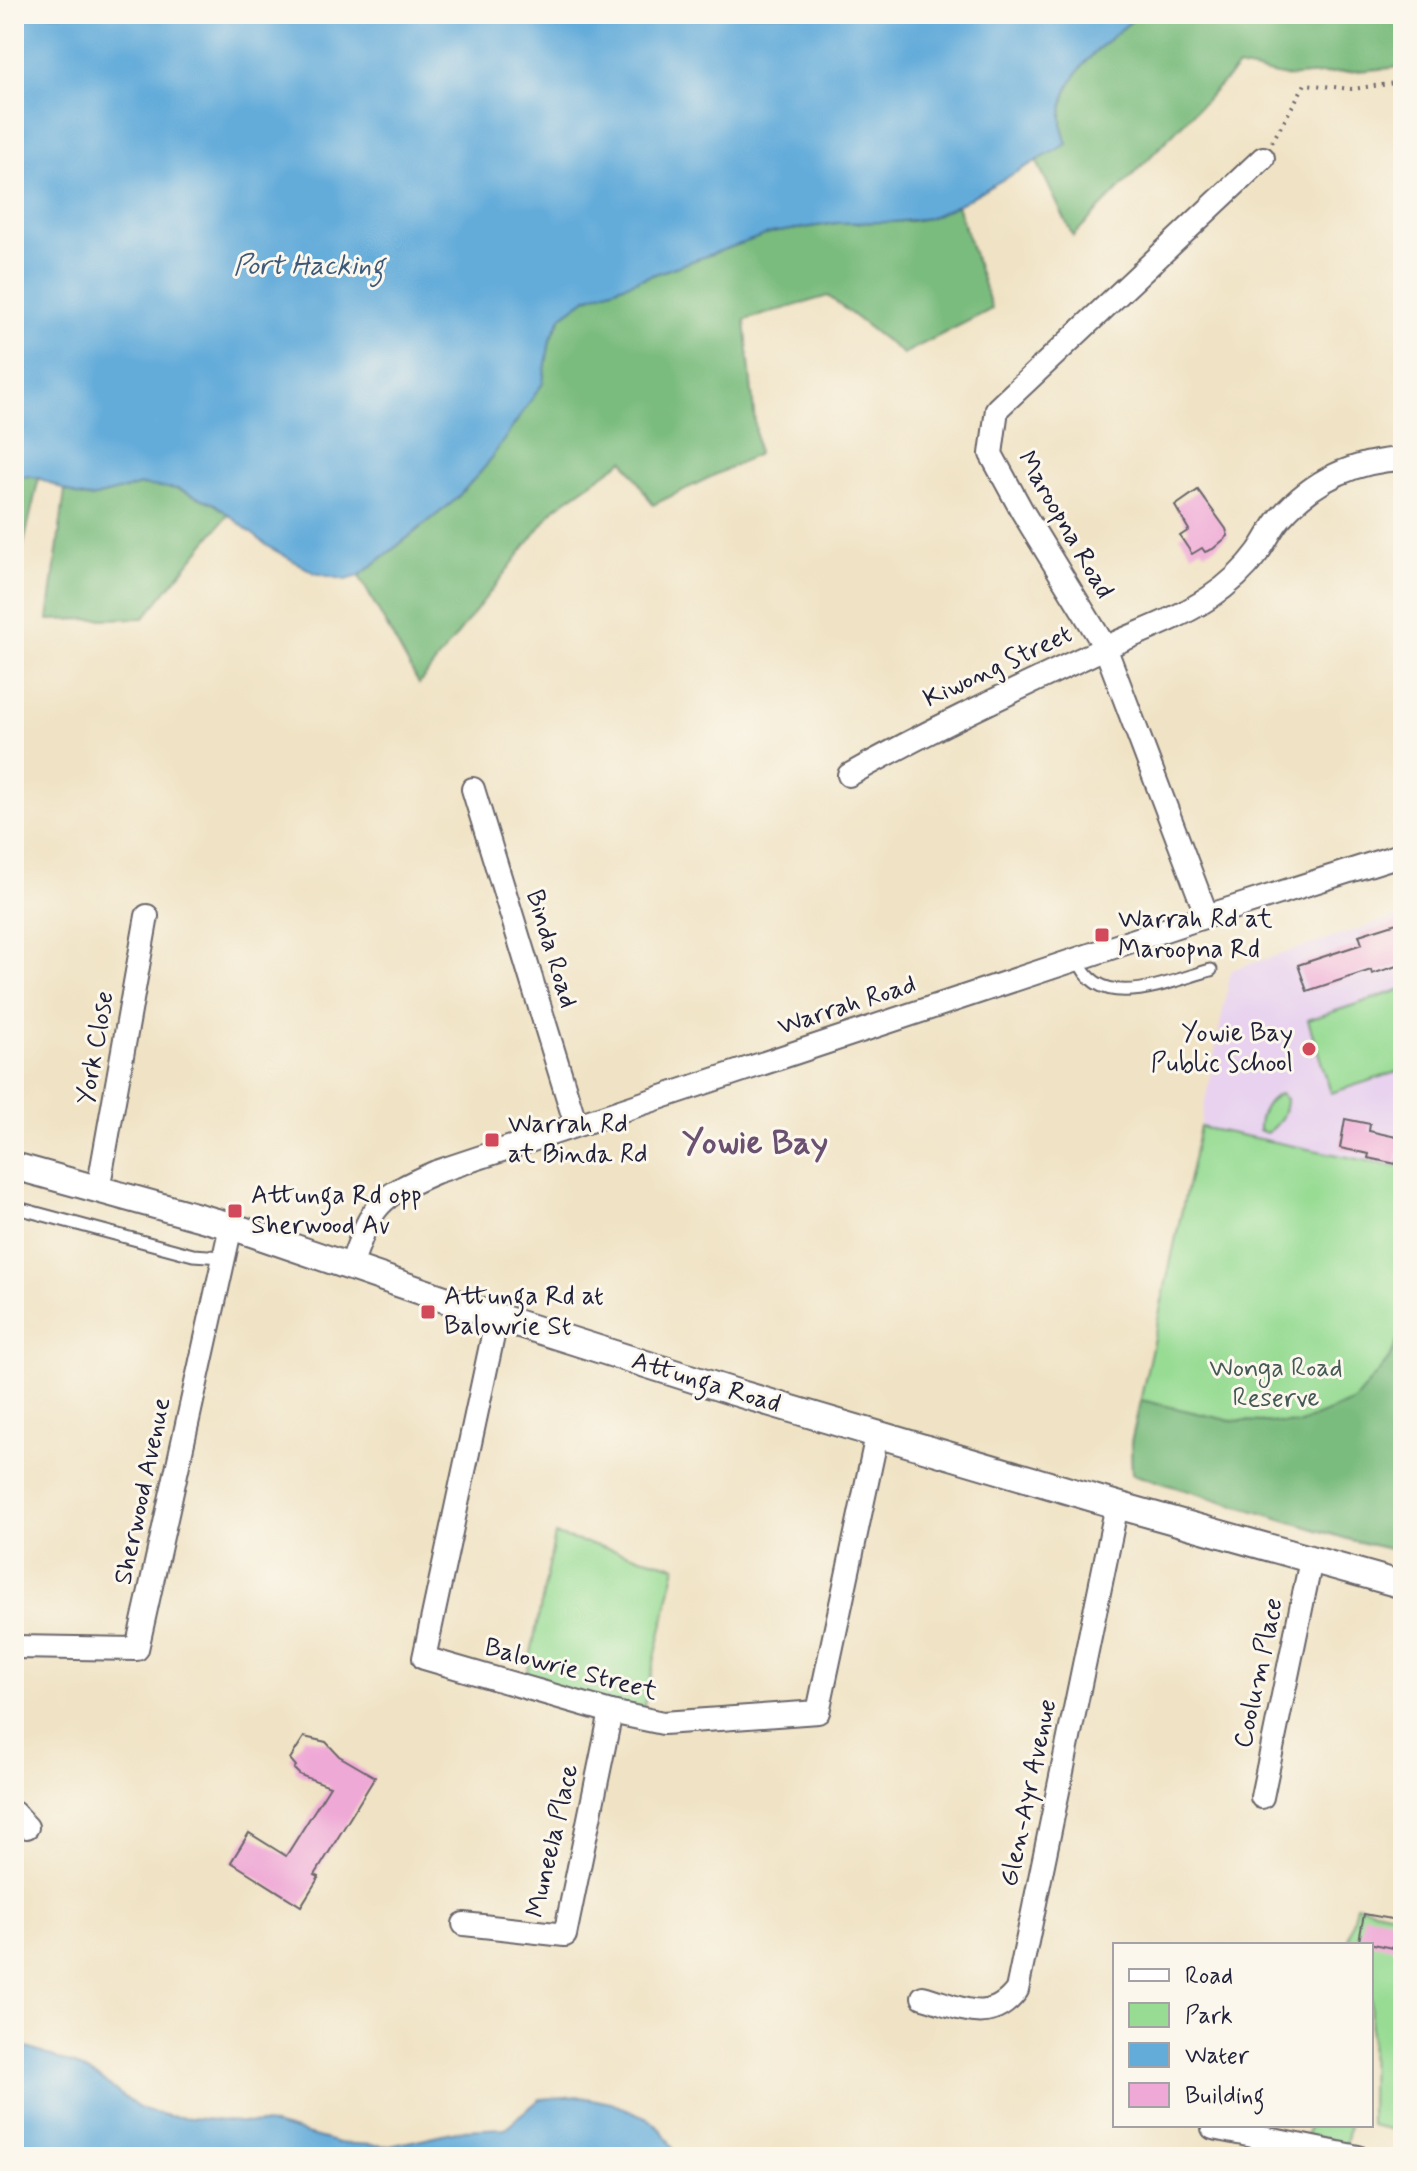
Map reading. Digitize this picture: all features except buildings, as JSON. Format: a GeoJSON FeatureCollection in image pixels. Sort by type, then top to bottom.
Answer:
{"type":"FeatureCollection","features":[{"type":"Feature","properties":{"kind":"street","name":"Maroopna Road"},"geometry":{"type":"LineString","coordinates":[[1207,916],[1105,647],[991,454],[997,409],[1263,158]]}},
{"type":"Feature","properties":{"kind":"street","name":"Kiwong Street"},"geometry":{"type":"LineString","coordinates":[[849,775],[930,730],[1105,647],[1161,625],[1209,598],[1238,575],[1256,555],[1281,517],[1318,482],[1348,467],[1377,460],[1403,459]]}},
{"type":"Feature","properties":{"kind":"street","name":"Binda Road"},"geometry":{"type":"LineString","coordinates":[[473,789],[576,1125]]}},
{"type":"Feature","properties":{"kind":"street","name":"Warrah Road"},"geometry":{"type":"LineString","coordinates":[[351,1265],[369,1218],[387,1194],[436,1172],[1403,854]]}},
{"type":"Feature","properties":{"kind":"street","name":"York Close"},"geometry":{"type":"LineString","coordinates":[[98,1190],[147,916]]}},
{"type":"Feature","properties":{"kind":"street","name":"Attunga Road"},"geometry":{"type":"LineString","coordinates":[[14,1166],[231,1226],[497,1317],[877,1435],[1403,1585]]}},
{"type":"Feature","properties":{"kind":"street","name":"Sherwood Avenue"},"geometry":{"type":"LineString","coordinates":[[14,1647],[137,1649],[231,1226]]}},
{"type":"Feature","properties":{"kind":"street","name":"Balowrie Street"},"geometry":{"type":"LineString","coordinates":[[497,1317],[424,1658],[611,1712],[663,1723],[818,1712],[877,1435]]}},
{"type":"Feature","properties":{"kind":"street","name":"Glen-Ayr Avenue"},"geometry":{"type":"LineString","coordinates":[[923,1997],[978,2012],[994,2011],[1007,2003],[1017,1990],[1117,1505]]}},
{"type":"Feature","properties":{"kind":"street","name":"Coolum Place"},"geometry":{"type":"LineString","coordinates":[[1262,1797],[1311,1560]]}},
{"type":"Feature","properties":{"kind":"street","name":"Muneela Place"},"geometry":{"type":"LineString","coordinates":[[464,1924],[565,1935],[611,1712]]}},
{"type":"Feature","properties":{"kind":"street"},"geometry":{"type":"LineString","coordinates":[[1213,2128],[1358,2157]]}},
{"type":"Feature","properties":{"kind":"lane"},"geometry":{"type":"LineString","coordinates":[[1078,959],[1083,974],[1115,991],[1143,989],[1211,970]]}},
{"type":"Feature","properties":{"kind":"lane"},"geometry":{"type":"LineString","coordinates":[[14,1207],[193,1255],[223,1257]]}},
{"type":"Feature","properties":{"kind":"path"},"geometry":{"type":"LineString","coordinates":[[1263,158],[1305,84],[1352,89],[1403,82]]}},
{"type":"Feature","properties":{"kind":"shaded area","name":"Yowie Bay Public School"},"geometry":{"type":"Polygon","coordinates":[[[1403,915],[1403,1168],[1200,1127],[1231,970],[1403,915]]]}},
{"type":"Feature","properties":{"kind":"green space"},"geometry":{"type":"Polygon","coordinates":[[[1140,14],[1403,14],[1403,67],[1286,77],[1238,67],[1073,236],[1036,160],[1067,144],[1062,123],[1063,103],[1080,69],[1108,40],[1140,14]]]}},
{"type":"Feature","properties":{"kind":"green space"},"geometry":{"type":"Polygon","coordinates":[[[957,205],[992,309],[903,354],[828,296],[745,320],[758,454],[653,505],[624,460],[555,508],[419,684],[359,576],[454,501],[485,467],[542,383],[550,340],[562,316],[587,298],[771,233],[837,223],[911,221],[929,218],[957,205]]]}},
{"type":"Feature","properties":{"kind":"green space"},"geometry":{"type":"Polygon","coordinates":[[[14,478],[39,478],[14,586],[14,478]]]}},
{"type":"Feature","properties":{"kind":"green space"},"geometry":{"type":"Polygon","coordinates":[[[141,485],[188,492],[229,514],[144,618],[48,620],[65,490],[91,498],[141,485]]]}},
{"type":"Feature","properties":{"kind":"green space"},"geometry":{"type":"Polygon","coordinates":[[[1403,989],[1403,1070],[1331,1093],[1308,1020],[1403,989]]]}},
{"type":"Feature","properties":{"kind":"green space"},"geometry":{"type":"Polygon","coordinates":[[[1280,1094],[1286,1099],[1280,1119],[1266,1133],[1259,1130],[1264,1109],[1280,1094]]]}},
{"type":"Feature","properties":{"kind":"green space","name":"Wonga Road Reserve"},"geometry":{"type":"Polygon","coordinates":[[[1200,1127],[1403,1168],[1403,1552],[1351,1540],[1132,1474],[1131,1443],[1200,1127]]]}},
{"type":"Feature","properties":{"kind":"green space"},"geometry":{"type":"Polygon","coordinates":[[[1403,1327],[1403,1552],[1351,1540],[1132,1474],[1131,1443],[1141,1400],[1227,1420],[1298,1424],[1354,1401],[1390,1358],[1403,1327]]]}},
{"type":"Feature","properties":{"kind":"green space"},"geometry":{"type":"Polygon","coordinates":[[[555,1535],[676,1566],[641,1719],[524,1688],[555,1535]]]}},
{"type":"Feature","properties":{"kind":"green space"},"geometry":{"type":"Polygon","coordinates":[[[1356,1905],[1403,1915],[1403,2132],[1373,2126],[1373,1943],[1347,1943],[1356,1905]]]}},
{"type":"Feature","properties":{"kind":"green space"},"geometry":{"type":"Polygon","coordinates":[[[1309,2127],[1349,2127],[1345,2145],[1306,2138],[1309,2127]]]}},
{"type":"Feature","properties":{"kind":"water","name":"Port Hacking"},"geometry":{"type":"Polygon","coordinates":[[[14,14],[1140,14],[1093,54],[1069,86],[1063,103],[1062,123],[1067,144],[957,205],[929,218],[837,223],[771,233],[587,298],[562,316],[550,340],[543,383],[485,467],[454,501],[359,576],[346,580],[315,573],[269,547],[215,504],[178,489],[141,485],[91,498],[78,496],[39,478],[14,478],[14,14]]]}},
{"type":"Feature","properties":{"kind":"water"},"geometry":{"type":"Polygon","coordinates":[[[14,2043],[75,2065],[99,2078],[139,2108],[168,2116],[274,2125],[339,2143],[390,2146],[461,2130],[505,2128],[540,2099],[577,2096],[611,2103],[646,2117],[662,2131],[679,2157],[14,2157],[14,2043]]]}},
{"type":"Feature","properties":{"kind":"place","name":"Warrah Rd at Maroopna Rd"},"geometry":{"type":"Point","coordinates":[1102,935]}},
{"type":"Feature","properties":{"kind":"place","name":"Yowie Bay Public School"},"geometry":{"type":"Point","coordinates":[1309,1049]}},
{"type":"Feature","properties":{"kind":"place","name":"Warrah Rd at Binda Rd"},"geometry":{"type":"Point","coordinates":[492,1140]}},
{"type":"Feature","properties":{"kind":"place","name":"Attunga Rd opp Sherwood Av"},"geometry":{"type":"Point","coordinates":[235,1211]}},
{"type":"Feature","properties":{"kind":"place","name":"Attunga Rd at Balowrie St"},"geometry":{"type":"Point","coordinates":[428,1312]}},
{"type":"Feature","properties":{"kind":"district","name":"Yowie Bay"},"geometry":{"type":"Point","coordinates":[755,1143]}}]}
